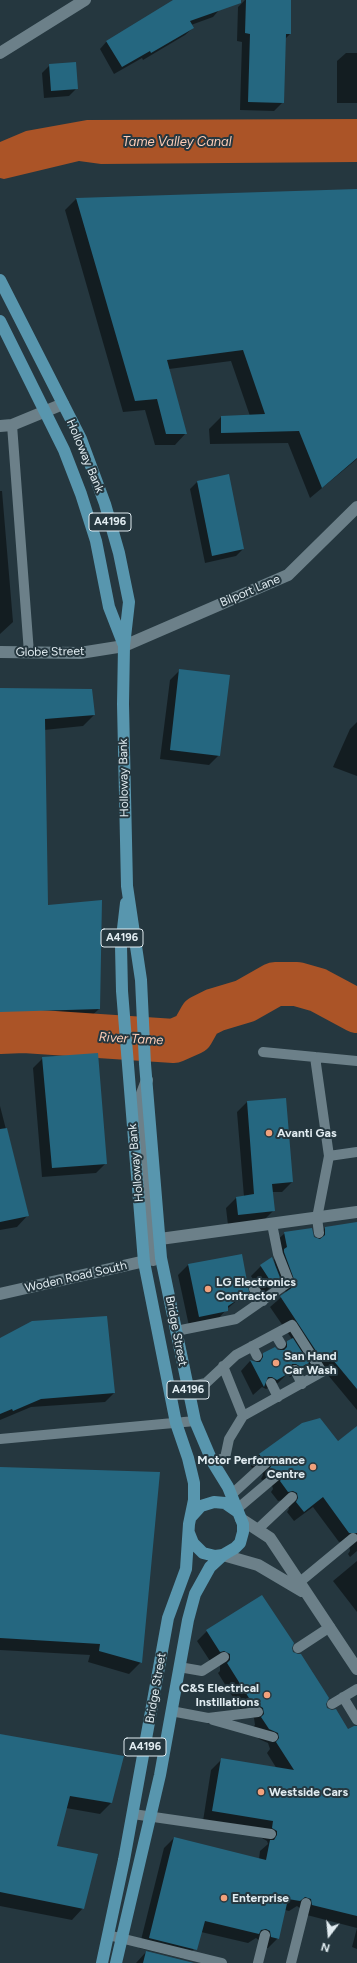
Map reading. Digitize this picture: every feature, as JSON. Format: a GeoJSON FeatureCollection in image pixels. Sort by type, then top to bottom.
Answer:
{"type":"FeatureCollection","features":[{"type":"Feature","properties":{"kind":"main road","name":"Holloway Bank"},"geometry":{"type":"LineString","coordinates":[[0,280],[81,439],[100,490],[119,553],[129,602],[124,646],[124,802],[127,886],[141,980],[145,1064],[160,1239],[153,1260]]}},
{"type":"Feature","properties":{"kind":"main road","name":"Holloway Bank"},"geometry":{"type":"LineString","coordinates":[[0,321],[64,450],[81,494],[96,541],[109,607],[124,646]]}},
{"type":"Feature","properties":{"kind":"main road","name":"Holloway Bank"},"geometry":{"type":"LineString","coordinates":[[127,886],[121,946],[122,991],[128,1064],[153,1260]]}},
{"type":"Feature","properties":{"kind":"main road","name":"Bridge Street"},"geometry":{"type":"LineString","coordinates":[[116,1963],[150,1816],[194,1594],[210,1567],[223,1555],[235,1548],[240,1542],[243,1532],[239,1514],[231,1495],[212,1461],[196,1421],[176,1331],[153,1260]]}},
{"type":"Feature","properties":{"kind":"main road","name":"Bridge Street"},"geometry":{"type":"LineString","coordinates":[[102,1963],[133,1814],[168,1618],[186,1569],[194,1500],[194,1483],[188,1458],[176,1423],[153,1260]]}},
{"type":"Feature","properties":{"kind":"main road"},"geometry":{"type":"LineString","coordinates":[[191,1518],[201,1506],[214,1502],[230,1505],[239,1514]]}},
{"type":"Feature","properties":{"kind":"main road"},"geometry":{"type":"LineString","coordinates":[[189,1533],[193,1543],[203,1553],[215,1556],[223,1555]]}},
{"type":"Feature","properties":{"kind":"street"},"geometry":{"type":"LineString","coordinates":[[0,53],[85,0]]}},
{"type":"Feature","properties":{"kind":"street"},"geometry":{"type":"LineString","coordinates":[[6,425],[45,412],[63,404]]}},
{"type":"Feature","properties":{"kind":"street","name":"Bilport Lane"},"geometry":{"type":"LineString","coordinates":[[124,646],[288,575],[357,507]]}},
{"type":"Feature","properties":{"kind":"street","name":"Globe Street"},"geometry":{"type":"LineString","coordinates":[[0,652],[80,653],[124,646]]}},
{"type":"Feature","properties":{"kind":"street"},"geometry":{"type":"LineString","coordinates":[[147,1080],[141,1096],[153,1260]]}},
{"type":"Feature","properties":{"kind":"street"},"geometry":{"type":"LineString","coordinates":[[160,1239],[357,1212]]}},
{"type":"Feature","properties":{"kind":"street","name":"Woden Road South"},"geometry":{"type":"LineString","coordinates":[[0,1294],[153,1260]]}},
{"type":"Feature","properties":{"kind":"street"},"geometry":{"type":"LineString","coordinates":[[239,1514],[270,1538],[297,1584]]}},
{"type":"Feature","properties":{"kind":"street"},"geometry":{"type":"LineString","coordinates":[[223,1555],[258,1565],[297,1584],[307,1593],[357,1669]]}},
{"type":"Feature","properties":{"kind":"lane"},"geometry":{"type":"LineString","coordinates":[[6,425],[29,653]]}},
{"type":"Feature","properties":{"kind":"lane"},"geometry":{"type":"LineString","coordinates":[[263,1052],[357,1061]]}},
{"type":"Feature","properties":{"kind":"lane"},"geometry":{"type":"LineString","coordinates":[[315,1057],[329,1156],[317,1218],[319,1233]]}},
{"type":"Feature","properties":{"kind":"lane"},"geometry":{"type":"LineString","coordinates":[[329,1156],[357,1152]]}},
{"type":"Feature","properties":{"kind":"lane"},"geometry":{"type":"LineString","coordinates":[[176,1331],[236,1319],[289,1282],[278,1254],[272,1224]]}},
{"type":"Feature","properties":{"kind":"lane"},"geometry":{"type":"LineString","coordinates":[[254,1289],[263,1301]]}},
{"type":"Feature","properties":{"kind":"lane"},"geometry":{"type":"LineString","coordinates":[[188,1387],[206,1382],[236,1355],[292,1325],[322,1372],[243,1416],[229,1439],[225,1458],[212,1461]]}},
{"type":"Feature","properties":{"kind":"lane"},"geometry":{"type":"LineString","coordinates":[[275,1334],[281,1344]]}},
{"type":"Feature","properties":{"kind":"lane"},"geometry":{"type":"LineString","coordinates":[[252,1346],[257,1356]]}},
{"type":"Feature","properties":{"kind":"lane"},"geometry":{"type":"LineString","coordinates":[[223,1366],[243,1416]]}},
{"type":"Feature","properties":{"kind":"lane"},"geometry":{"type":"LineString","coordinates":[[295,1370],[302,1384]]}},
{"type":"Feature","properties":{"kind":"lane"},"geometry":{"type":"LineString","coordinates":[[270,1383],[278,1397]]}},
{"type":"Feature","properties":{"kind":"lane"},"geometry":{"type":"LineString","coordinates":[[0,1439],[196,1421]]}},
{"type":"Feature","properties":{"kind":"lane"},"geometry":{"type":"LineString","coordinates":[[231,1495],[266,1463]]}},
{"type":"Feature","properties":{"kind":"lane"},"geometry":{"type":"LineString","coordinates":[[239,1514],[276,1476]]}},
{"type":"Feature","properties":{"kind":"lane"},"geometry":{"type":"LineString","coordinates":[[258,1529],[292,1497]]}},
{"type":"Feature","properties":{"kind":"lane"},"geometry":{"type":"LineString","coordinates":[[297,1584],[353,1538]]}},
{"type":"Feature","properties":{"kind":"lane"},"geometry":{"type":"LineString","coordinates":[[298,1648],[330,1627]]}},
{"type":"Feature","properties":{"kind":"lane"},"geometry":{"type":"LineString","coordinates":[[179,1666],[202,1671],[224,1657]]}},
{"type":"Feature","properties":{"kind":"lane"},"geometry":{"type":"LineString","coordinates":[[332,1704],[357,1689]]}},
{"type":"Feature","properties":{"kind":"lane"},"geometry":{"type":"LineString","coordinates":[[343,1698],[357,1720]]}},
{"type":"Feature","properties":{"kind":"lane"},"geometry":{"type":"LineString","coordinates":[[171,1711],[208,1718],[273,1736]]}},
{"type":"Feature","properties":{"kind":"lane"},"geometry":{"type":"LineString","coordinates":[[208,1718],[258,1712]]}},
{"type":"Feature","properties":{"kind":"lane"},"geometry":{"type":"LineString","coordinates":[[133,1814],[271,1834]]}},
{"type":"Feature","properties":{"kind":"lane"},"geometry":{"type":"LineString","coordinates":[[291,1963],[306,1903]]}},
{"type":"Feature","properties":{"kind":"lane"},"geometry":{"type":"LineString","coordinates":[[108,1935],[222,1963]]}},
{"type":"Feature","properties":{"kind":"lane"},"geometry":{"type":"LineString","coordinates":[[258,1963],[265,1935]]}},
{"type":"Feature","properties":{"kind":"water","name":"Tame Valley Canal"},"geometry":{"type":"Polygon","coordinates":[[[357,119],[357,162],[101,164],[79,161],[4,179],[0,178],[0,142],[26,131],[87,120],[357,119]]]}},
{"type":"Feature","properties":{"kind":"building"},"geometry":{"type":"Polygon","coordinates":[[[173,0],[241,0],[241,3],[190,21],[194,28],[151,53],[150,51],[122,67],[106,41],[173,0]]]}},
{"type":"Feature","properties":{"kind":"building"},"geometry":{"type":"Polygon","coordinates":[[[246,0],[291,0],[291,34],[286,34],[284,103],[248,102],[250,34],[245,33],[246,0]]]}},
{"type":"Feature","properties":{"kind":"building"},"geometry":{"type":"Polygon","coordinates":[[[76,62],[78,89],[51,91],[49,64],[76,62]]]}},
{"type":"Feature","properties":{"kind":"building"},"geometry":{"type":"Polygon","coordinates":[[[357,189],[357,458],[322,488],[299,431],[221,433],[221,416],[265,414],[243,350],[167,360],[187,434],[166,434],[157,399],[135,401],[76,198],[357,189]]]}},
{"type":"Feature","properties":{"kind":"building"},"geometry":{"type":"Polygon","coordinates":[[[229,474],[244,549],[212,556],[197,481],[229,474]]]}},
{"type":"Feature","properties":{"kind":"building"},"geometry":{"type":"Polygon","coordinates":[[[179,669],[230,675],[220,756],[170,750],[179,669]]]}},
{"type":"Feature","properties":{"kind":"building"},"geometry":{"type":"Polygon","coordinates":[[[0,688],[92,689],[95,715],[45,719],[48,905],[102,900],[100,1009],[0,1012],[0,688]]]}},
{"type":"Feature","properties":{"kind":"building"},"geometry":{"type":"Polygon","coordinates":[[[98,1053],[107,1164],[52,1168],[42,1057],[98,1053]]]}},
{"type":"Feature","properties":{"kind":"building","name":"Avanti Gas"},"geometry":{"type":"Polygon","coordinates":[[[286,1098],[293,1182],[272,1184],[275,1211],[238,1215],[236,1197],[254,1194],[247,1101],[286,1098]]]}},
{"type":"Feature","properties":{"kind":"building"},"geometry":{"type":"Polygon","coordinates":[[[7,1128],[29,1216],[0,1222],[0,1129],[7,1128]]]}},
{"type":"Feature","properties":{"kind":"building"},"geometry":{"type":"Polygon","coordinates":[[[357,1222],[357,1389],[328,1354],[320,1357],[280,1296],[293,1287],[295,1282],[284,1252],[284,1249],[287,1247],[284,1232],[312,1228],[314,1237],[320,1239],[325,1235],[325,1227],[357,1222]]]}},
{"type":"Feature","properties":{"kind":"building","name":"LG Electronics Contractor"},"geometry":{"type":"Polygon","coordinates":[[[242,1254],[249,1292],[228,1306],[228,1311],[199,1317],[188,1264],[242,1254]]]}},
{"type":"Feature","properties":{"kind":"building"},"geometry":{"type":"Polygon","coordinates":[[[272,1257],[281,1280],[273,1285],[260,1265],[272,1257]]]}},
{"type":"Feature","properties":{"kind":"building"},"geometry":{"type":"Polygon","coordinates":[[[107,1316],[115,1393],[41,1399],[13,1411],[12,1409],[0,1414],[0,1338],[32,1321],[107,1316]]]}},
{"type":"Feature","properties":{"kind":"building","name":"San Hand Car Wash"},"geometry":{"type":"Polygon","coordinates":[[[293,1338],[309,1363],[301,1367],[296,1364],[292,1364],[289,1369],[289,1373],[277,1380],[272,1377],[268,1377],[264,1387],[250,1360],[260,1362],[263,1357],[263,1353],[275,1347],[278,1350],[284,1350],[287,1347],[287,1341],[293,1338]]]}},
{"type":"Feature","properties":{"kind":"building","name":"Motor Performance Centre"},"geometry":{"type":"Polygon","coordinates":[[[320,1418],[338,1441],[357,1426],[357,1533],[349,1533],[323,1497],[304,1512],[296,1502],[298,1498],[297,1493],[293,1491],[288,1492],[280,1481],[282,1478],[281,1472],[278,1470],[272,1471],[270,1468],[272,1465],[271,1459],[268,1457],[262,1458],[259,1454],[302,1423],[320,1418]]]}},
{"type":"Feature","properties":{"kind":"building"},"geometry":{"type":"Polygon","coordinates":[[[0,1467],[160,1472],[142,1663],[99,1651],[100,1644],[0,1638],[0,1467]]]}},
{"type":"Feature","properties":{"kind":"building"},"geometry":{"type":"Polygon","coordinates":[[[262,1595],[294,1643],[292,1648],[293,1652],[301,1654],[329,1698],[326,1704],[327,1708],[332,1710],[336,1709],[348,1729],[357,1726],[357,1916],[312,1905],[311,1899],[305,1897],[300,1901],[288,1899],[279,1939],[271,1937],[270,1931],[266,1929],[261,1930],[259,1934],[205,1921],[197,1950],[149,1938],[174,1837],[266,1860],[270,1840],[274,1840],[277,1835],[277,1831],[272,1828],[273,1821],[212,1811],[221,1758],[294,1770],[276,1742],[279,1738],[278,1733],[269,1729],[261,1717],[264,1714],[263,1708],[260,1706],[254,1706],[227,1663],[230,1660],[230,1654],[224,1651],[220,1652],[206,1630],[262,1595]]]}},
{"type":"Feature","properties":{"kind":"building"},"geometry":{"type":"Polygon","coordinates":[[[0,1734],[124,1756],[112,1803],[70,1796],[57,1846],[98,1854],[84,1909],[0,1892],[0,1734]]]}},
{"type":"Feature","properties":{"kind":"building"},"geometry":{"type":"Polygon","coordinates":[[[146,1951],[194,1963],[143,1963],[146,1951]]]}},
{"type":"Feature","properties":{"kind":"waterway","name":"River Tame"},"geometry":{"type":"LineString","coordinates":[[0,1032],[24,1031],[174,1041],[192,1033],[201,1017],[215,1010],[245,1001],[275,984],[297,984],[318,990],[357,1011]]}},
{"type":"Feature","properties":{"kind":"place","name":"Avanti Gas"},"geometry":{"type":"Point","coordinates":[269,1133]}},
{"type":"Feature","properties":{"kind":"place","name":"LG Electronics Contractor"},"geometry":{"type":"Point","coordinates":[208,1289]}},
{"type":"Feature","properties":{"kind":"place","name":"San Hand Car Wash"},"geometry":{"type":"Point","coordinates":[276,1363]}},
{"type":"Feature","properties":{"kind":"place","name":"Motor Performance Centre"},"geometry":{"type":"Point","coordinates":[313,1467]}},
{"type":"Feature","properties":{"kind":"place","name":"C&S Electrical Instillations"},"geometry":{"type":"Point","coordinates":[267,1695]}},
{"type":"Feature","properties":{"kind":"place","name":"Westside Cars"},"geometry":{"type":"Point","coordinates":[261,1792]}},
{"type":"Feature","properties":{"kind":"place","name":"Enterprise"},"geometry":{"type":"Point","coordinates":[224,1898]}}]}
